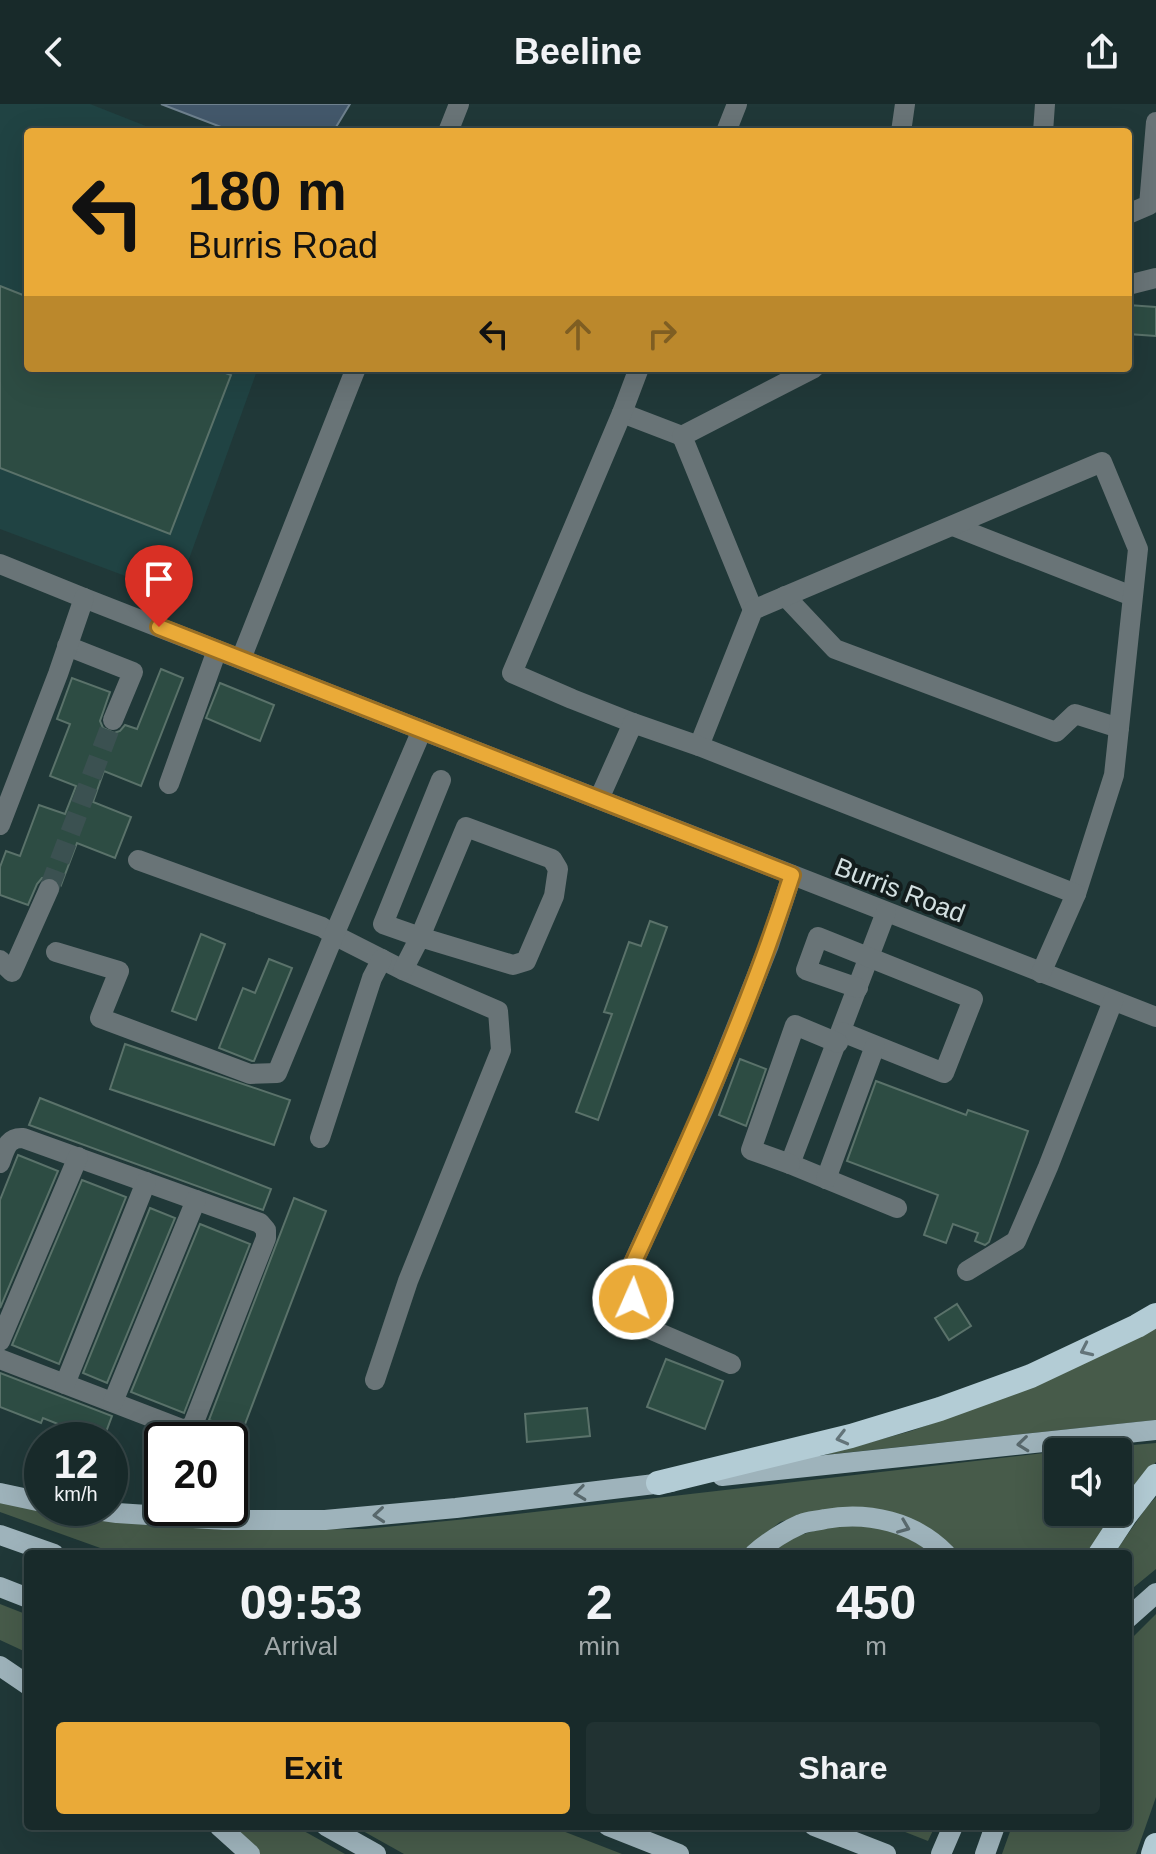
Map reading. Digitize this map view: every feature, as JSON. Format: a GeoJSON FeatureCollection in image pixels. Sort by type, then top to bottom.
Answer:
{"type":"FeatureCollection","features":[{"type":"Feature","properties":{"kind":"highway"},"geometry":{"type":"LineString","coordinates":[[658,1483],[851,1436],[940,1409],[1031,1376],[1156,1315]]}},
{"type":"Feature","properties":{"kind":"highway"},"geometry":{"type":"LineString","coordinates":[[1103,1550],[1156,1476]]}},
{"type":"Feature","properties":{"kind":"highway"},"geometry":{"type":"LineString","coordinates":[[1153,1854],[1156,1845]]}},
{"type":"Feature","properties":{"kind":"main road"},"geometry":{"type":"LineString","coordinates":[[128,1514],[224,1520],[325,1520],[1156,1430]]}},
{"type":"Feature","properties":{"kind":"main road"},"geometry":{"type":"LineString","coordinates":[[0,1493],[24,1498]]}},
{"type":"Feature","properties":{"kind":"main road"},"geometry":{"type":"LineString","coordinates":[[759,1550],[804,1523],[842,1516],[880,1518],[911,1529],[943,1550]]}},
{"type":"Feature","properties":{"kind":"main road"},"geometry":{"type":"LineString","coordinates":[[0,1535],[43,1550]]}},
{"type":"Feature","properties":{"kind":"main road"},"geometry":{"type":"LineString","coordinates":[[0,1587],[24,1596]]}},
{"type":"Feature","properties":{"kind":"main road"},"geometry":{"type":"LineString","coordinates":[[1132,1614],[1156,1593]]}},
{"type":"Feature","properties":{"kind":"main road"},"geometry":{"type":"LineString","coordinates":[[0,1654],[24,1666]]}},
{"type":"Feature","properties":{"kind":"main road"},"geometry":{"type":"LineString","coordinates":[[0,1666],[24,1682]]}},
{"type":"Feature","properties":{"kind":"main road"},"geometry":{"type":"LineString","coordinates":[[223,1830],[250,1854]]}},
{"type":"Feature","properties":{"kind":"main road"},"geometry":{"type":"LineString","coordinates":[[333,1830],[376,1854]]}},
{"type":"Feature","properties":{"kind":"main road"},"geometry":{"type":"LineString","coordinates":[[618,1830],[679,1854]]}},
{"type":"Feature","properties":{"kind":"main road"},"geometry":{"type":"LineString","coordinates":[[824,1830],[879,1851]]}},
{"type":"Feature","properties":{"kind":"main road"},"geometry":{"type":"LineString","coordinates":[[845,1830],[879,1851]]}},
{"type":"Feature","properties":{"kind":"main road"},"geometry":{"type":"LineString","coordinates":[[941,1854],[951,1830]]}},
{"type":"Feature","properties":{"kind":"main road"},"geometry":{"type":"LineString","coordinates":[[985,1854],[993,1830]]}},
{"type":"Feature","properties":{"kind":"street"},"geometry":{"type":"LineString","coordinates":[[450,128],[459,104]]}},
{"type":"Feature","properties":{"kind":"street"},"geometry":{"type":"LineString","coordinates":[[728,128],[737,104]]}},
{"type":"Feature","properties":{"kind":"street"},"geometry":{"type":"LineString","coordinates":[[902,128],[905,104]]}},
{"type":"Feature","properties":{"kind":"street"},"geometry":{"type":"LineString","coordinates":[[1043,128],[1045,104]]}},
{"type":"Feature","properties":{"kind":"street"},"geometry":{"type":"LineString","coordinates":[[1132,212],[1149,205],[1156,122]]}},
{"type":"Feature","properties":{"kind":"street"},"geometry":{"type":"LineString","coordinates":[[1132,284],[1156,278]]}},
{"type":"Feature","properties":{"kind":"street"},"geometry":{"type":"LineString","coordinates":[[241,659],[354,372]]}},
{"type":"Feature","properties":{"kind":"street"},"geometry":{"type":"LineString","coordinates":[[637,372],[512,673],[633,723],[1076,894]]}},
{"type":"Feature","properties":{"kind":"street"},"geometry":{"type":"LineString","coordinates":[[682,436],[806,372]]}},
{"type":"Feature","properties":{"kind":"street"},"geometry":{"type":"LineString","coordinates":[[622,413],[682,436],[753,610],[699,746]]}},
{"type":"Feature","properties":{"kind":"street"},"geometry":{"type":"LineString","coordinates":[[753,610],[1102,462],[1138,549],[1114,775],[1076,894],[1041,973]]}},
{"type":"Feature","properties":{"kind":"street"},"geometry":{"type":"LineString","coordinates":[[953,526],[1132,596]]}},
{"type":"Feature","properties":{"kind":"street","name":"Burris Road"},"geometry":{"type":"LineString","coordinates":[[2,570],[84,598],[1156,1017]]}},
{"type":"Feature","properties":{"kind":"street"},"geometry":{"type":"LineString","coordinates":[[785,596],[835,649],[1056,732],[1075,714],[1119,728]]}},
{"type":"Feature","properties":{"kind":"street"},"geometry":{"type":"LineString","coordinates":[[0,825],[84,598]]}},
{"type":"Feature","properties":{"kind":"street"},"geometry":{"type":"LineString","coordinates":[[67,646],[133,672],[113,720]]}},
{"type":"Feature","properties":{"kind":"street"},"geometry":{"type":"LineString","coordinates":[[169,784],[217,650]]}},
{"type":"Feature","properties":{"kind":"street"},"geometry":{"type":"LineString","coordinates":[[599,799],[633,723]]}},
{"type":"Feature","properties":{"kind":"street"},"geometry":{"type":"LineString","coordinates":[[56,952],[119,971],[100,1018],[250,1074],[277,1073],[422,730]]}},
{"type":"Feature","properties":{"kind":"street"},"geometry":{"type":"LineString","coordinates":[[403,970],[420,937],[466,827],[552,859],[558,869],[554,896],[526,961],[513,965],[420,937],[383,924],[441,780]]}},
{"type":"Feature","properties":{"kind":"street"},"geometry":{"type":"LineString","coordinates":[[138,860],[322,927],[403,970],[498,1011],[501,1050],[408,1281],[375,1380]]}},
{"type":"Feature","properties":{"kind":"street"},"geometry":{"type":"LineString","coordinates":[[731,1364],[638,1324],[628,1274],[704,1108],[769,945],[792,875]]}},
{"type":"Feature","properties":{"kind":"street"},"geometry":{"type":"LineString","coordinates":[[0,960],[12,972],[49,889]]}},
{"type":"Feature","properties":{"kind":"street"},"geometry":{"type":"LineString","coordinates":[[790,1164],[886,912]]}},
{"type":"Feature","properties":{"kind":"street"},"geometry":{"type":"LineString","coordinates":[[858,988],[806,970],[818,937],[973,999],[944,1073],[875,1046],[795,1025],[751,1150],[897,1208]]}},
{"type":"Feature","properties":{"kind":"street"},"geometry":{"type":"LineString","coordinates":[[320,1138],[372,978],[382,959]]}},
{"type":"Feature","properties":{"kind":"street"},"geometry":{"type":"LineString","coordinates":[[967,1271],[1016,1241],[1113,1001]]}},
{"type":"Feature","properties":{"kind":"street"},"geometry":{"type":"LineString","coordinates":[[826,1179],[875,1046]]}},
{"type":"Feature","properties":{"kind":"street"},"geometry":{"type":"LineString","coordinates":[[0,1163],[9,1141],[15,1137],[23,1138],[260,1223],[266,1230],[266,1238],[190,1428],[182,1429],[0,1359]]}},
{"type":"Feature","properties":{"kind":"street"},"geometry":{"type":"LineString","coordinates":[[0,1341],[78,1157]]}},
{"type":"Feature","properties":{"kind":"street"},"geometry":{"type":"LineString","coordinates":[[65,1384],[146,1182]]}},
{"type":"Feature","properties":{"kind":"street"},"geometry":{"type":"LineString","coordinates":[[113,1402],[196,1200]]}},
{"type":"Feature","properties":{"kind":"shaded area"},"geometry":{"type":"Polygon","coordinates":[[[0,104],[90,104],[151,128],[24,128],[24,372],[257,372],[176,595],[0,529],[0,104]]]}},
{"type":"Feature","properties":{"kind":"shaded area"},"geometry":{"type":"Polygon","coordinates":[[[161,104],[350,104],[335,128],[224,128],[161,104]]]}},
{"type":"Feature","properties":{"kind":"green space"},"geometry":{"type":"Polygon","coordinates":[[[1156,1325],[1156,1420],[824,1455],[962,1413],[1156,1325]]]}},
{"type":"Feature","properties":{"kind":"green space"},"geometry":{"type":"Polygon","coordinates":[[[1156,1443],[1156,1462],[1132,1493],[1132,1445],[1156,1443]]]}},
{"type":"Feature","properties":{"kind":"green space"},"geometry":{"type":"Polygon","coordinates":[[[1044,1453],[1044,1526],[1108,1526],[1092,1550],[955,1550],[951,1545],[812,1512],[780,1522],[748,1550],[106,1550],[39,1526],[128,1526],[128,1519],[144,1521],[144,1526],[223,1530],[365,1529],[1044,1453]]]}},
{"type":"Feature","properties":{"kind":"green space"},"geometry":{"type":"Polygon","coordinates":[[[1156,1497],[1156,1569],[1132,1589],[1132,1550],[1117,1550],[1156,1497]]]}},
{"type":"Feature","properties":{"kind":"green space"},"geometry":{"type":"Polygon","coordinates":[[[0,1500],[24,1504],[24,1521],[0,1512],[0,1500]]]}},
{"type":"Feature","properties":{"kind":"green space"},"geometry":{"type":"Polygon","coordinates":[[[864,1525],[899,1533],[928,1550],[774,1550],[791,1539],[837,1527],[864,1525]]]}},
{"type":"Feature","properties":{"kind":"green space"},"geometry":{"type":"Polygon","coordinates":[[[0,1604],[24,1613],[24,1651],[0,1640],[0,1604]]]}},
{"type":"Feature","properties":{"kind":"green space"},"geometry":{"type":"Polygon","coordinates":[[[1156,1614],[1156,1797],[1136,1854],[1002,1854],[1011,1830],[1132,1830],[1132,1638],[1156,1614]]]}},
{"type":"Feature","properties":{"kind":"green space"},"geometry":{"type":"Polygon","coordinates":[[[233,1830],[302,1830],[345,1854],[260,1854],[233,1830]]]}},
{"type":"Feature","properties":{"kind":"green space"},"geometry":{"type":"Polygon","coordinates":[[[361,1830],[560,1830],[622,1854],[404,1854],[361,1830]]]}},
{"type":"Feature","properties":{"kind":"green space"},"geometry":{"type":"Polygon","coordinates":[[[900,1830],[933,1830],[928,1841],[900,1830]]]}},
{"type":"Feature","properties":{"kind":"building"},"geometry":{"type":"Polygon","coordinates":[[[0,286],[24,295],[24,372],[223,372],[231,375],[170,534],[0,468],[0,286]]]}},
{"type":"Feature","properties":{"kind":"building"},"geometry":{"type":"Polygon","coordinates":[[[1132,305],[1156,307],[1156,336],[1132,334],[1132,305]]]}},
{"type":"Feature","properties":{"kind":"building"},"geometry":{"type":"Polygon","coordinates":[[[161,669],[183,678],[141,786],[104,771],[93,802],[131,817],[115,858],[77,843],[61,885],[54,877],[42,878],[28,905],[0,895],[0,867],[6,851],[20,856],[39,805],[65,814],[76,786],[50,776],[70,724],[57,719],[72,678],[110,692],[100,721],[103,728],[114,733],[125,725],[137,729],[161,669]]]}},
{"type":"Feature","properties":{"kind":"building"},"geometry":{"type":"Polygon","coordinates":[[[220,683],[274,705],[260,741],[206,718],[220,683]]]}},
{"type":"Feature","properties":{"kind":"building"},"geometry":{"type":"Polygon","coordinates":[[[650,921],[667,927],[598,1120],[576,1112],[612,1014],[604,1012],[629,942],[641,946],[650,921]]]}},
{"type":"Feature","properties":{"kind":"building"},"geometry":{"type":"Polygon","coordinates":[[[201,934],[225,944],[196,1020],[172,1011],[201,934]]]}},
{"type":"Feature","properties":{"kind":"building"},"geometry":{"type":"Polygon","coordinates":[[[269,959],[292,968],[252,1061],[219,1048],[243,988],[255,993],[269,959]]]}},
{"type":"Feature","properties":{"kind":"building"},"geometry":{"type":"Polygon","coordinates":[[[125,1044],[290,1100],[274,1145],[110,1089],[125,1044]]]}},
{"type":"Feature","properties":{"kind":"building"},"geometry":{"type":"Polygon","coordinates":[[[740,1059],[766,1069],[746,1126],[719,1115],[740,1059]]]}},
{"type":"Feature","properties":{"kind":"building"},"geometry":{"type":"Polygon","coordinates":[[[876,1081],[966,1115],[968,1110],[1028,1131],[989,1242],[985,1245],[975,1241],[978,1233],[953,1224],[946,1243],[924,1235],[938,1195],[847,1161],[876,1081]]]}},
{"type":"Feature","properties":{"kind":"building"},"geometry":{"type":"Polygon","coordinates":[[[40,1098],[271,1189],[263,1210],[29,1125],[40,1098]]]}},
{"type":"Feature","properties":{"kind":"building"},"geometry":{"type":"Polygon","coordinates":[[[18,1155],[58,1171],[0,1308],[0,1200],[18,1155]]]}},
{"type":"Feature","properties":{"kind":"building"},"geometry":{"type":"Polygon","coordinates":[[[82,1180],[126,1197],[59,1364],[12,1345],[82,1180]]]}},
{"type":"Feature","properties":{"kind":"building"},"geometry":{"type":"Polygon","coordinates":[[[294,1198],[326,1211],[246,1422],[209,1420],[294,1198]]]}},
{"type":"Feature","properties":{"kind":"building"},"geometry":{"type":"Polygon","coordinates":[[[150,1208],[175,1218],[107,1383],[83,1373],[150,1208]]]}},
{"type":"Feature","properties":{"kind":"building"},"geometry":{"type":"Polygon","coordinates":[[[200,1224],[250,1244],[184,1413],[131,1392],[200,1224]]]}},
{"type":"Feature","properties":{"kind":"building"},"geometry":{"type":"Polygon","coordinates":[[[957,1304],[971,1326],[949,1340],[935,1318],[957,1304]]]}},
{"type":"Feature","properties":{"kind":"building"},"geometry":{"type":"Polygon","coordinates":[[[666,1359],[723,1381],[705,1429],[647,1407],[666,1359]]]}},
{"type":"Feature","properties":{"kind":"building"},"geometry":{"type":"Polygon","coordinates":[[[0,1373],[112,1416],[110,1422],[53,1422],[43,1418],[38,1422],[0,1407],[0,1373]]]}},
{"type":"Feature","properties":{"kind":"building"},"geometry":{"type":"Polygon","coordinates":[[[587,1408],[590,1436],[527,1442],[525,1414],[587,1408]]]}},
{"type":"Feature","properties":{"kind":"tunnel"},"geometry":{"type":"LineString","coordinates":[[49,889],[113,720]]}},
{"type":"Feature","properties":{"kind":"route"},"geometry":{"type":"LineString","coordinates":[[159,627],[792,875],[769,945],[704,1108],[628,1274],[633,1299]]}}]}
